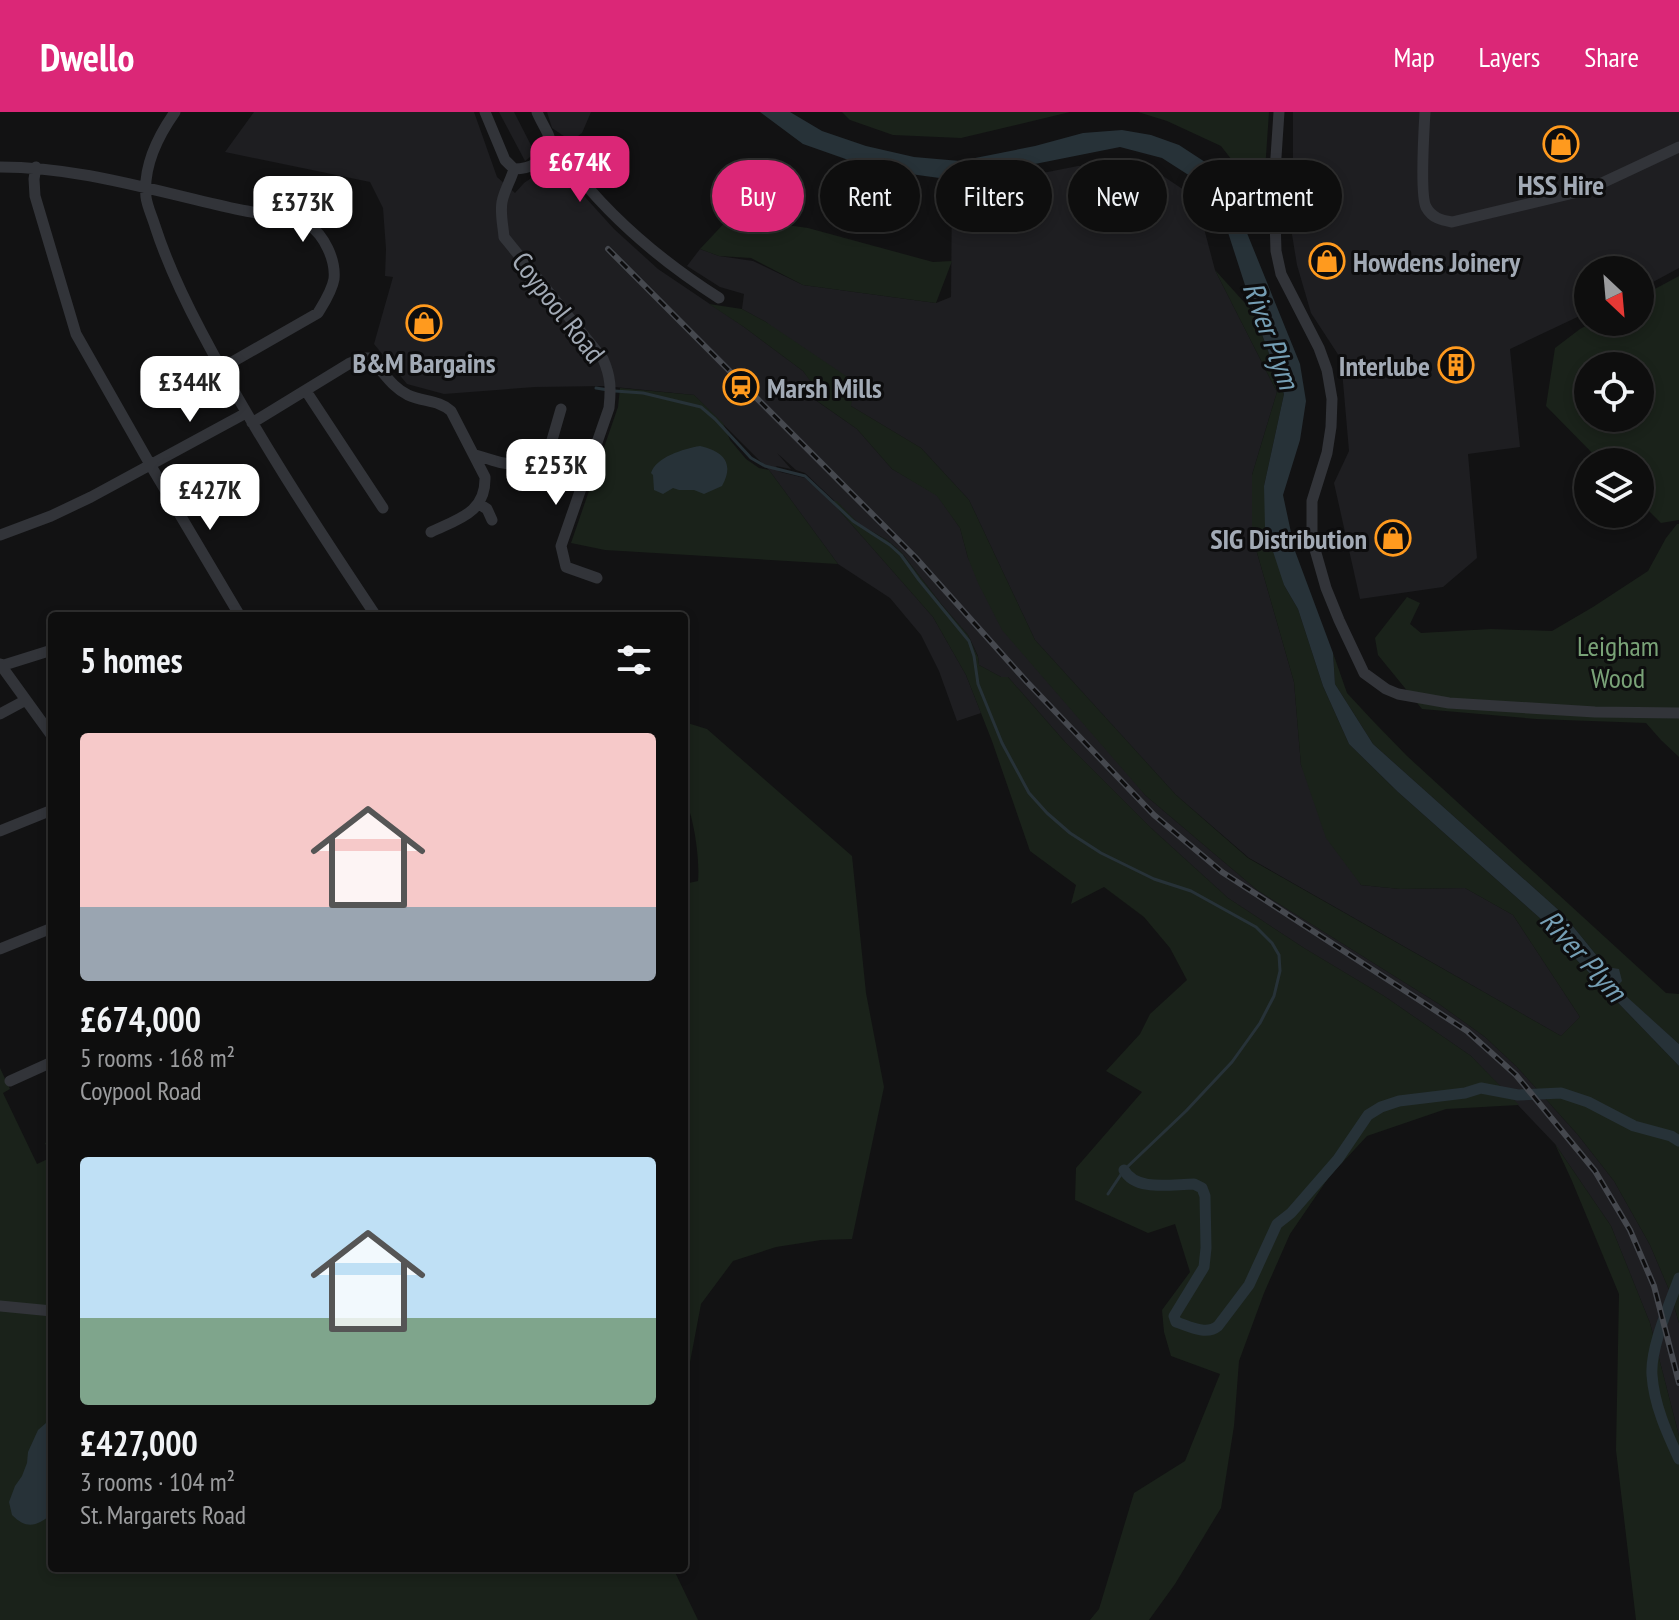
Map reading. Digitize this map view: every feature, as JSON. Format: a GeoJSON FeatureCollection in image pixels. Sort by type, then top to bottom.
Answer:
{"type":"FeatureCollection","features":[{"type":"Feature","properties":{"kind":"street"},"geometry":{"type":"LineString","coordinates":[[175,112],[156,142],[146,186],[146,199],[163,252],[220,369],[278,467],[373,612]]}},
{"type":"Feature","properties":{"kind":"street"},"geometry":{"type":"LineString","coordinates":[[485,112],[505,160],[514,169],[523,169],[541,161],[552,145]]}},
{"type":"Feature","properties":{"kind":"street"},"geometry":{"type":"LineString","coordinates":[[537,112],[552,145],[634,235],[676,270],[719,298]]}},
{"type":"Feature","properties":{"kind":"street"},"geometry":{"type":"LineString","coordinates":[[1279,112],[1274,187],[1276,251],[1281,274],[1319,348],[1332,399],[1327,453],[1312,501],[1312,539],[1326,588],[1364,673],[1398,694],[1449,703],[1595,712],[1679,713]]}},
{"type":"Feature","properties":{"kind":"street"},"geometry":{"type":"LineString","coordinates":[[1425,112],[1423,199],[1431,214],[1440,220],[1452,222],[1578,192],[1679,147]]}},
{"type":"Feature","properties":{"kind":"street"},"geometry":{"type":"LineString","coordinates":[[0,167],[36,167],[146,186],[307,224],[324,240],[334,279],[318,313],[220,369]]}},
{"type":"Feature","properties":{"kind":"street"},"geometry":{"type":"LineString","coordinates":[[36,167],[35,196],[76,334],[238,612]]}},
{"type":"Feature","properties":{"kind":"street","name":"Coypool Road"},"geometry":{"type":"LineString","coordinates":[[514,169],[503,199],[504,237],[603,359],[609,372],[609,408],[561,546],[566,567],[597,578]]}},
{"type":"Feature","properties":{"kind":"street"},"geometry":{"type":"LineString","coordinates":[[0,535],[51,516],[306,391],[362,358],[369,358],[406,394],[443,404],[451,411],[485,477],[479,504],[470,513],[431,532]]}},
{"type":"Feature","properties":{"kind":"street"},"geometry":{"type":"LineString","coordinates":[[306,391],[383,508]]}},
{"type":"Feature","properties":{"kind":"street"},"geometry":{"type":"LineString","coordinates":[[474,455],[517,463],[539,451],[547,451],[561,409]]}},
{"type":"Feature","properties":{"kind":"street"},"geometry":{"type":"LineString","coordinates":[[479,504],[487,509],[492,520]]}},
{"type":"Feature","properties":{"kind":"street"},"geometry":{"type":"LineString","coordinates":[[48,651],[1,665],[48,730]]}},
{"type":"Feature","properties":{"kind":"street"},"geometry":{"type":"LineString","coordinates":[[0,714],[26,700]]}},
{"type":"Feature","properties":{"kind":"street"},"geometry":{"type":"LineString","coordinates":[[0,831],[48,812]]}},
{"type":"Feature","properties":{"kind":"street"},"geometry":{"type":"LineString","coordinates":[[0,949],[48,930]]}},
{"type":"Feature","properties":{"kind":"street"},"geometry":{"type":"LineString","coordinates":[[10,1081],[48,1064]]}},
{"type":"Feature","properties":{"kind":"street"},"geometry":{"type":"LineString","coordinates":[[0,1306],[48,1311]]}},
{"type":"Feature","properties":{"kind":"shaded area"},"geometry":{"type":"Polygon","coordinates":[[[254,112],[474,112],[497,177],[515,193],[543,170],[553,169],[566,176],[614,229],[658,269],[803,371],[818,390],[811,397],[857,429],[892,469],[937,495],[960,528],[968,558],[1145,795],[1257,890],[1439,1004],[1485,1037],[1517,1067],[1578,1135],[1614,1181],[1650,1245],[1670,1292],[1679,1323],[1679,1436],[1650,1323],[1611,1226],[1555,1144],[1471,1056],[1384,996],[1228,898],[1151,828],[1065,742],[1008,677],[1001,677],[979,665],[968,635],[901,552],[860,525],[805,473],[796,470],[777,453],[791,469],[776,466],[780,472],[805,478],[831,501],[933,617],[966,675],[981,713],[957,721],[939,671],[921,635],[890,598],[838,564],[769,470],[694,395],[605,386],[535,387],[444,394],[407,384],[374,344],[393,277],[385,276],[383,208],[370,182],[225,152],[254,112]]]}},
{"type":"Feature","properties":{"kind":"shaded area"},"geometry":{"type":"Polygon","coordinates":[[[499,112],[514,112],[535,153],[525,161],[499,112]]]}},
{"type":"Feature","properties":{"kind":"shaded area"},"geometry":{"type":"Polygon","coordinates":[[[547,112],[591,112],[582,133],[571,141],[552,128],[547,112]]]}},
{"type":"Feature","properties":{"kind":"shaded area"},"geometry":{"type":"Polygon","coordinates":[[[1293,112],[1679,112],[1679,268],[1654,281],[1654,256],[1574,256],[1574,319],[1510,349],[1520,447],[1468,454],[1477,558],[1443,587],[1360,599],[1334,483],[1349,451],[1341,359],[1311,313],[1297,265],[1292,232],[1342,232],[1342,160],[1293,160],[1293,112]]]}},
{"type":"Feature","properties":{"kind":"shaded area"},"geometry":{"type":"Polygon","coordinates":[[[1068,168],[1068,232],[1167,232],[1167,179],[1183,189],[1183,232],[1205,232],[1215,270],[1277,392],[1252,475],[1252,535],[1294,682],[1301,765],[1361,885],[1400,889],[1465,888],[1513,915],[1580,1017],[1561,1036],[1249,858],[1176,795],[1035,640],[969,500],[921,448],[851,406],[766,322],[742,309],[744,294],[720,287],[687,266],[700,249],[719,256],[753,261],[803,285],[936,303],[951,297],[952,232],[1052,232],[1052,171],[1068,168]]]}},
{"type":"Feature","properties":{"kind":"green space"},"geometry":{"type":"Polygon","coordinates":[[[842,112],[1070,112],[961,138],[893,135],[850,120],[842,112]]]}},
{"type":"Feature","properties":{"kind":"green space"},"geometry":{"type":"Polygon","coordinates":[[[1138,112],[1269,112],[1266,160],[1232,160],[1221,146],[1167,121],[1138,112]]]}},
{"type":"Feature","properties":{"kind":"green space"},"geometry":{"type":"Polygon","coordinates":[[[804,227],[933,262],[952,261],[936,303],[803,285],[751,258],[719,256],[700,249],[716,232],[804,232],[804,227]]]}},
{"type":"Feature","properties":{"kind":"green space"},"geometry":{"type":"Polygon","coordinates":[[[1215,270],[1254,313],[1284,394],[1264,486],[1284,585],[1298,609],[1323,686],[1349,744],[1398,792],[1551,928],[1570,953],[1679,1066],[1679,1323],[1650,1245],[1614,1181],[1517,1067],[1485,1037],[1439,1004],[1257,890],[1145,795],[1002,630],[978,583],[960,528],[937,496],[892,469],[857,429],[810,396],[817,390],[803,371],[709,304],[742,309],[855,382],[851,406],[921,448],[969,500],[1035,640],[1176,795],[1248,858],[1561,1036],[1580,1017],[1513,915],[1465,888],[1400,889],[1361,885],[1326,838],[1301,765],[1294,682],[1252,535],[1252,475],[1277,392],[1215,270]]]}},
{"type":"Feature","properties":{"kind":"green space"},"geometry":{"type":"Polygon","coordinates":[[[1679,276],[1679,520],[1661,523],[1654,516],[1654,448],[1587,448],[1546,406],[1555,348],[1574,334],[1574,336],[1654,336],[1654,289],[1679,276]]]}},
{"type":"Feature","properties":{"kind":"green space"},"geometry":{"type":"Polygon","coordinates":[[[620,388],[694,395],[723,423],[730,440],[746,459],[759,468],[769,470],[838,564],[605,550],[571,543],[618,407],[620,388]]]}},
{"type":"Feature","properties":{"kind":"green space"},"geometry":{"type":"Polygon","coordinates":[[[831,501],[837,501],[860,525],[901,552],[968,635],[979,665],[1001,677],[1008,677],[1065,742],[1151,828],[1228,898],[1384,996],[1471,1056],[1519,1105],[1446,1109],[1367,1136],[1329,1177],[1290,1234],[1239,1361],[1234,1426],[1221,1508],[1175,1584],[1149,1620],[1090,1620],[1099,1609],[1134,1493],[1185,1461],[1220,1374],[1171,1356],[1162,1310],[1190,1272],[1175,1224],[1148,1233],[1075,1200],[1076,1168],[1142,1092],[1106,1071],[1140,1034],[1150,1014],[1187,980],[1170,948],[1144,917],[1104,887],[1071,904],[1076,885],[1030,851],[966,675],[933,617],[831,501]]]}},
{"type":"Feature","properties":{"kind":"green space","name":"Leigham Wood"},"geometry":{"type":"Polygon","coordinates":[[[1677,524],[1679,757],[1646,723],[1536,719],[1422,709],[1378,655],[1375,638],[1407,597],[1420,603],[1410,624],[1421,633],[1491,629],[1552,631],[1648,571],[1677,524]]]}},
{"type":"Feature","properties":{"kind":"green space"},"geometry":{"type":"Polygon","coordinates":[[[1333,653],[1347,693],[1407,756],[1666,993],[1679,994],[1679,1044],[1615,987],[1606,967],[1563,914],[1373,744],[1335,684],[1333,653]]]}},
{"type":"Feature","properties":{"kind":"green space"},"geometry":{"type":"Polygon","coordinates":[[[688,723],[707,729],[852,856],[866,993],[884,1087],[852,1239],[776,1247],[733,1261],[701,1304],[688,1373],[688,883],[698,881],[688,805],[688,723]]]}},
{"type":"Feature","properties":{"kind":"green space"},"geometry":{"type":"Polygon","coordinates":[[[0,1068],[10,1089],[3,1093],[37,1164],[48,1159],[48,1572],[675,1572],[698,1620],[0,1620],[0,1068]]]}},
{"type":"Feature","properties":{"kind":"green space"},"geometry":{"type":"Polygon","coordinates":[[[1555,1144],[1611,1226],[1650,1323],[1679,1436],[1679,1620],[1636,1620],[1616,1450],[1619,1294],[1555,1144]]]}},
{"type":"Feature","properties":{"kind":"water","name":"River Plym"},"geometry":{"type":"Polygon","coordinates":[[[760,112],[790,112],[822,131],[866,146],[914,157],[948,160],[936,160],[936,178],[920,175],[920,160],[848,160],[803,144],[760,112]]]}},
{"type":"Feature","properties":{"kind":"water","name":"River Plym"},"geometry":{"type":"Polygon","coordinates":[[[1122,130],[1151,135],[1179,145],[1202,160],[1183,160],[1183,171],[1162,158],[1120,147],[1052,161],[965,160],[1083,133],[1122,130]]]}},
{"type":"Feature","properties":{"kind":"water","name":"River Plym"},"geometry":{"type":"Polygon","coordinates":[[[1228,232],[1247,232],[1300,364],[1306,401],[1300,440],[1283,495],[1295,551],[1333,653],[1335,684],[1373,744],[1563,914],[1606,967],[1619,969],[1622,981],[1616,987],[1679,1044],[1679,1066],[1570,953],[1551,928],[1398,792],[1349,744],[1323,686],[1298,609],[1284,585],[1265,527],[1264,486],[1284,394],[1228,232]]]}},
{"type":"Feature","properties":{"kind":"water"},"geometry":{"type":"Polygon","coordinates":[[[700,446],[715,451],[724,459],[727,471],[722,486],[704,494],[673,488],[663,494],[654,490],[651,473],[658,462],[700,446]]]}},
{"type":"Feature","properties":{"kind":"water"},"geometry":{"type":"Polygon","coordinates":[[[48,1420],[48,1517],[32,1525],[22,1523],[12,1515],[9,1502],[38,1430],[48,1420]]]}},
{"type":"Feature","properties":{"kind":"waterway"},"geometry":{"type":"LineString","coordinates":[[596,388],[608,390]]}},
{"type":"Feature","properties":{"kind":"waterway"},"geometry":{"type":"LineString","coordinates":[[615,391],[643,393],[701,407],[751,458],[765,466],[805,476],[853,521],[890,545],[969,641],[978,684],[1002,743],[1029,793],[1047,813],[1101,853],[1154,879],[1191,891],[1256,927],[1272,943],[1279,955],[1280,971],[1274,996],[1260,1023],[1232,1062],[1124,1170],[1108,1194]]}},
{"type":"Feature","properties":{"kind":"waterway"},"geometry":{"type":"LineString","coordinates":[[1124,1170],[1130,1177],[1146,1184],[1194,1184],[1202,1188],[1205,1196],[1204,1267],[1174,1316],[1176,1322],[1208,1330],[1218,1326],[1249,1285],[1277,1224],[1291,1213],[1338,1159],[1368,1115],[1381,1107],[1399,1101],[1465,1093],[1481,1088],[1518,1095],[1561,1093],[1588,1102],[1634,1126],[1679,1141]]}},
{"type":"Feature","properties":{"kind":"waterway"},"geometry":{"type":"LineString","coordinates":[[1679,1278],[1657,1339],[1652,1364],[1658,1408],[1679,1459]]}},
{"type":"Feature","properties":{"kind":"railway"},"geometry":{"type":"LineString","coordinates":[[608,249],[915,557],[1027,682],[1154,815],[1222,872],[1467,1031],[1516,1075],[1595,1171],[1630,1230],[1654,1286],[1679,1383]]}},
{"type":"Feature","properties":{"kind":"place","name":"HSS Hire"},"geometry":{"type":"Point","coordinates":[1561,144]}},
{"type":"Feature","properties":{"kind":"place","name":"Howdens Joinery"},"geometry":{"type":"Point","coordinates":[1327,261]}},
{"type":"Feature","properties":{"kind":"place","name":"B&M Bargains"},"geometry":{"type":"Point","coordinates":[424,323]}},
{"type":"Feature","properties":{"kind":"place","name":"Interlube"},"geometry":{"type":"Point","coordinates":[1456,365]}},
{"type":"Feature","properties":{"kind":"place","name":"Marsh Mills"},"geometry":{"type":"Point","coordinates":[741,387]}},
{"type":"Feature","properties":{"kind":"place","name":"SIG Distribution"},"geometry":{"type":"Point","coordinates":[1393,538]}}]}
